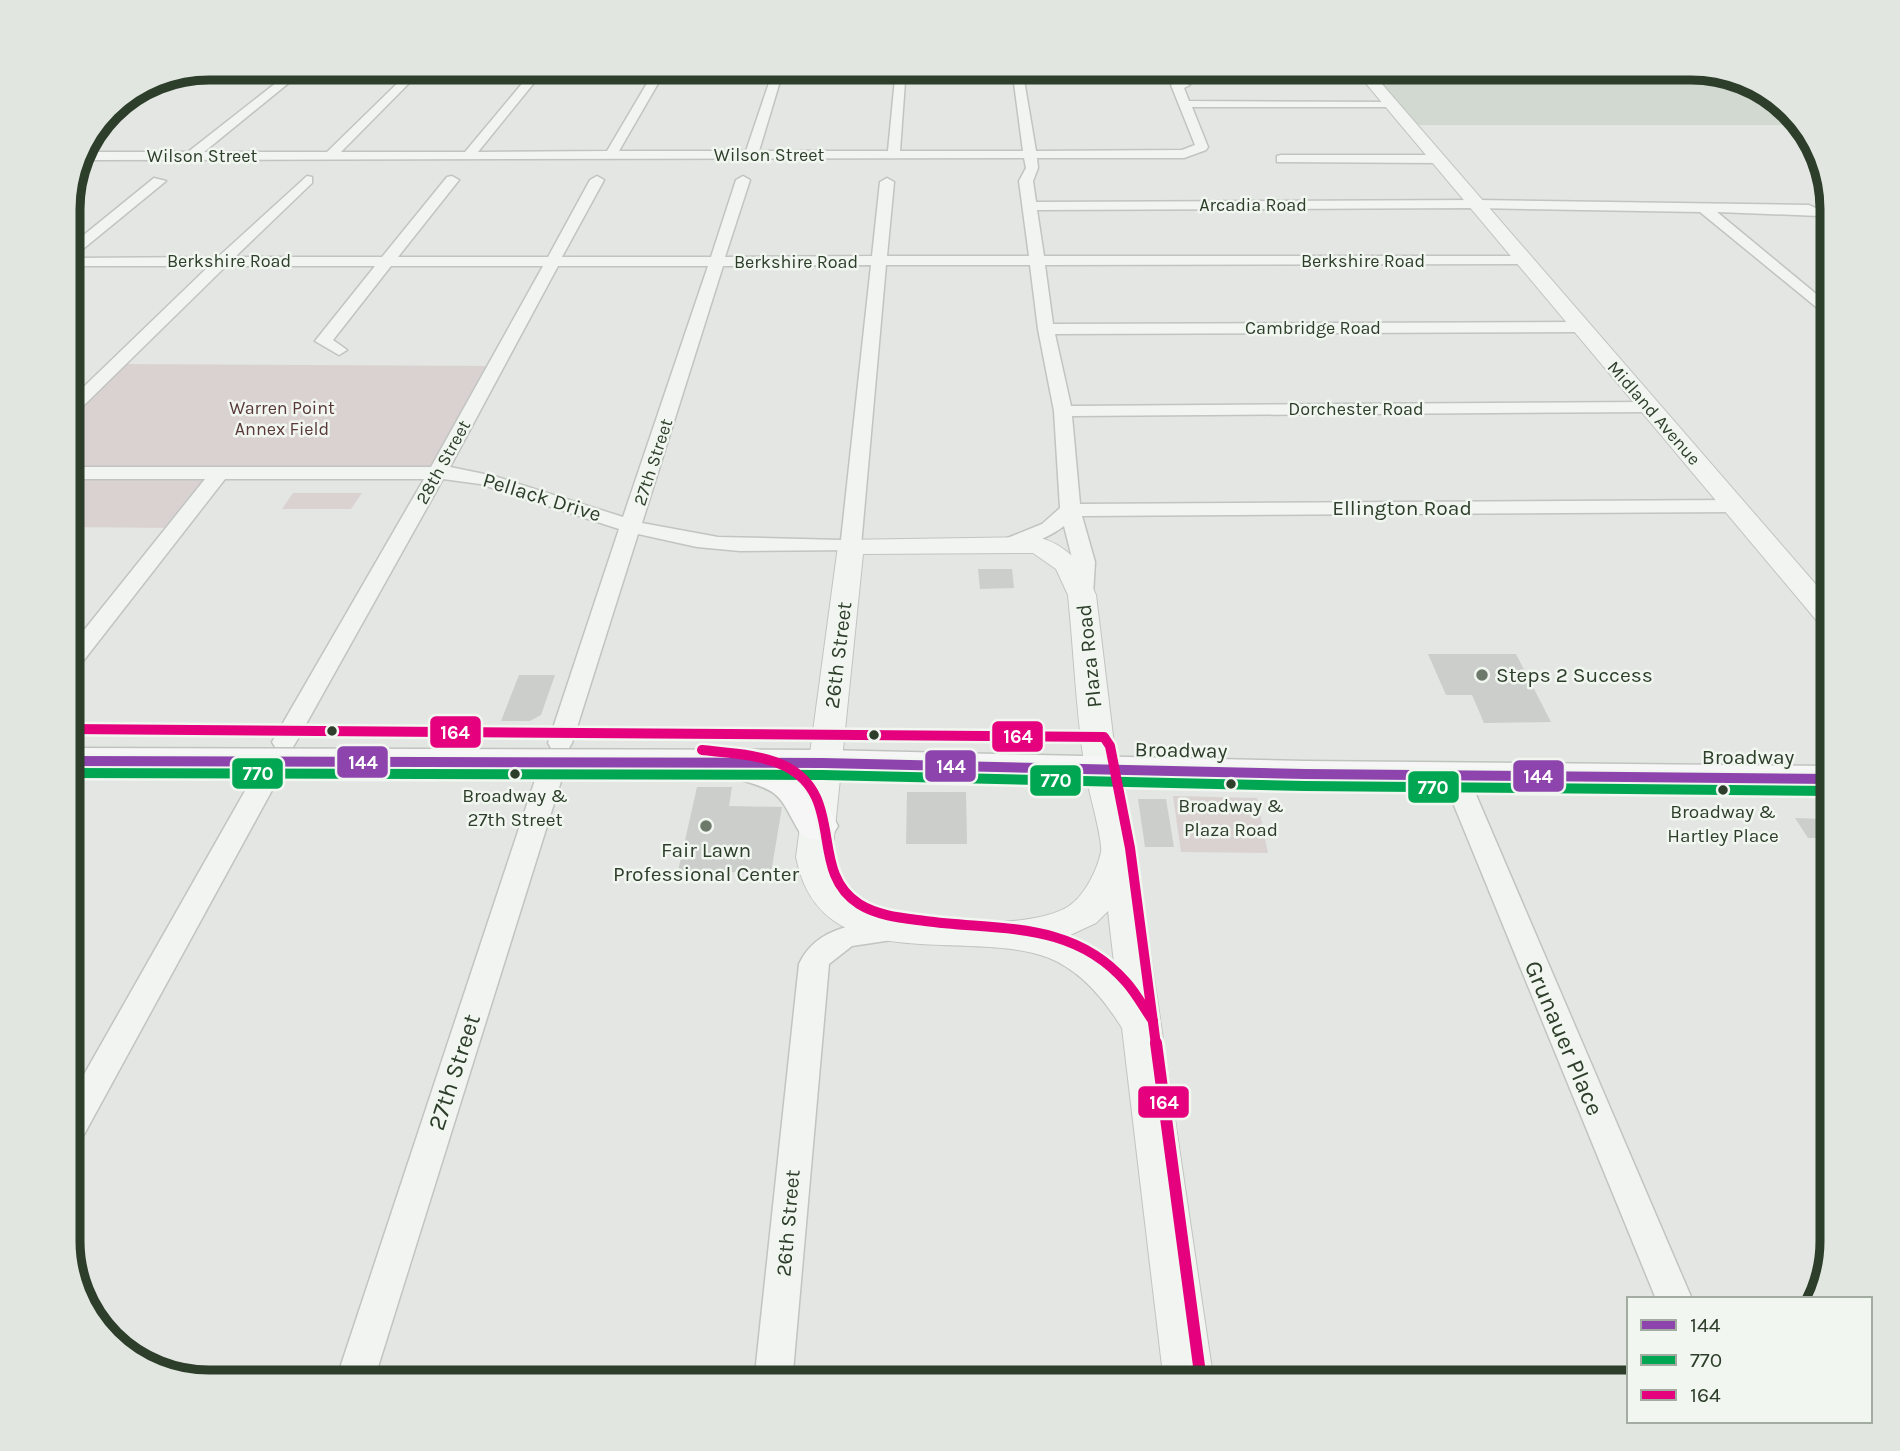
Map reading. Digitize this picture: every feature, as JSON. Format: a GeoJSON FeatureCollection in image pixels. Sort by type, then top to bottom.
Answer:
{"type":"FeatureCollection","features":[{"type":"Feature","properties":{"kind":"main road","name":"Broadway"},"geometry":{"type":"LineString","coordinates":[[81,742],[279,751],[826,754],[1099,759],[1455,776],[1820,779]]}},
{"type":"Feature","properties":{"kind":"main road","name":"Broadway"},"geometry":{"type":"LineString","coordinates":[[81,760],[279,751]]}},
{"type":"Feature","properties":{"kind":"main road","name":"Broadway"},"geometry":{"type":"LineString","coordinates":[[557,752],[700,762],[826,754]]}},
{"type":"Feature","properties":{"kind":"main road","name":"Broadway"},"geometry":{"type":"LineString","coordinates":[[1099,759],[1400,754],[1820,757]]}},
{"type":"Feature","properties":{"kind":"main road"},"geometry":{"type":"LineString","coordinates":[[700,762],[757,771],[786,781],[804,794],[817,826]]}},
{"type":"Feature","properties":{"kind":"street","name":"Plaza Road"},"geometry":{"type":"LineString","coordinates":[[1019,80],[1032,168],[1026,181],[1046,329],[1063,411],[1070,510],[1084,562],[1082,595],[1099,759],[1118,850],[1187,1370]]}},
{"type":"Feature","properties":{"kind":"street","name":"Midland Avenue"},"geometry":{"type":"LineString","coordinates":[[1371,80],[1820,607]]}},
{"type":"Feature","properties":{"kind":"street"},"geometry":{"type":"LineString","coordinates":[[191,156],[286,81]]}},
{"type":"Feature","properties":{"kind":"street"},"geometry":{"type":"LineString","coordinates":[[330,156],[406,81]]}},
{"type":"Feature","properties":{"kind":"street"},"geometry":{"type":"LineString","coordinates":[[470,155],[531,81]]}},
{"type":"Feature","properties":{"kind":"street"},"geometry":{"type":"LineString","coordinates":[[611,155],[655,81]]}},
{"type":"Feature","properties":{"kind":"street"},"geometry":{"type":"LineString","coordinates":[[751,155],[775,81]]}},
{"type":"Feature","properties":{"kind":"street"},"geometry":{"type":"LineString","coordinates":[[894,154],[900,81]]}},
{"type":"Feature","properties":{"kind":"street"},"geometry":{"type":"LineString","coordinates":[[1184,85],[1177,85],[1185,104],[1392,104]]}},
{"type":"Feature","properties":{"kind":"street","name":"Wilson Street"},"geometry":{"type":"LineString","coordinates":[[92,156],[1195,152],[1202,147],[1185,104]]}},
{"type":"Feature","properties":{"kind":"street"},"geometry":{"type":"LineString","coordinates":[[1281,159],[1438,159]]}},
{"type":"Feature","properties":{"kind":"street"},"geometry":{"type":"LineString","coordinates":[[81,398],[220,261],[307,180]]}},
{"type":"Feature","properties":{"kind":"street"},"geometry":{"type":"LineString","coordinates":[[339,350],[323,341],[452,180]]}},
{"type":"Feature","properties":{"kind":"street","name":"28th Street"},"geometry":{"type":"LineString","coordinates":[[81,1108],[279,751],[438,473],[597,180]]}},
{"type":"Feature","properties":{"kind":"street","name":"27th Street"},"geometry":{"type":"LineString","coordinates":[[358,1370],[743,180]]}},
{"type":"Feature","properties":{"kind":"street"},"geometry":{"type":"LineString","coordinates":[[81,244],[159,181]]}},
{"type":"Feature","properties":{"kind":"street","name":"26th Street"},"geometry":{"type":"LineString","coordinates":[[887,182],[851,546],[814,858],[821,885],[842,907],[867,922],[904,931]]}},
{"type":"Feature","properties":{"kind":"street","name":"Arcadia Road"},"geometry":{"type":"LineString","coordinates":[[1030,206],[1478,205],[1810,209],[1815,213]]}},
{"type":"Feature","properties":{"kind":"street"},"geometry":{"type":"LineString","coordinates":[[1704,208],[1820,304]]}},
{"type":"Feature","properties":{"kind":"street","name":"Berkshire Road"},"geometry":{"type":"LineString","coordinates":[[81,262],[1524,260]]}},
{"type":"Feature","properties":{"kind":"street","name":"Cambridge Road"},"geometry":{"type":"LineString","coordinates":[[1046,329],[1580,327]]}},
{"type":"Feature","properties":{"kind":"street","name":"Dorchester Road"},"geometry":{"type":"LineString","coordinates":[[1063,411],[1649,407]]}},
{"type":"Feature","properties":{"kind":"street","name":"Pellack Drive"},"geometry":{"type":"LineString","coordinates":[[81,473],[460,473],[507,484],[675,537],[749,546],[1037,545],[1057,552],[1072,568],[1082,595]]}},
{"type":"Feature","properties":{"kind":"street"},"geometry":{"type":"LineString","coordinates":[[81,649],[220,473]]}},
{"type":"Feature","properties":{"kind":"street","name":"Ellington Road"},"geometry":{"type":"LineString","coordinates":[[1070,510],[1734,506]]}},
{"type":"Feature","properties":{"kind":"street"},"geometry":{"type":"LineString","coordinates":[[1012,543],[1049,528],[1070,510]]}},
{"type":"Feature","properties":{"kind":"street","name":"Grunauer Place"},"geometry":{"type":"LineString","coordinates":[[1455,776],[1673,1297]]}},
{"type":"Feature","properties":{"kind":"street"},"geometry":{"type":"LineString","coordinates":[[1017,936],[1055,927],[1090,911],[1106,888],[1118,850]]}},
{"type":"Feature","properties":{"kind":"street"},"geometry":{"type":"LineString","coordinates":[[904,931],[1017,936],[1063,948],[1095,967],[1120,990],[1142,1027]]}},
{"type":"Feature","properties":{"kind":"street","name":"26th Street"},"geometry":{"type":"LineString","coordinates":[[774,1370],[810,985],[816,958],[833,942],[842,939],[860,934],[904,931]]}},
{"type":"Feature","properties":{"kind":"shaded area"},"geometry":{"type":"Polygon","coordinates":[[[1371,80],[1691,80],[1740,90],[1769,107],[1788,125],[1409,125],[1371,80]]]}},
{"type":"Feature","properties":{"kind":"green space","name":"Warren Point Annex Field"},"geometry":{"type":"Polygon","coordinates":[[[116,364],[495,366],[437,473],[220,473],[177,528],[81,527],[81,398],[116,364]]]}},
{"type":"Feature","properties":{"kind":"green space"},"geometry":{"type":"Polygon","coordinates":[[[293,493],[362,493],[351,509],[282,509],[293,493]]]}},
{"type":"Feature","properties":{"kind":"green space"},"geometry":{"type":"Polygon","coordinates":[[[1173,796],[1257,798],[1268,853],[1181,852],[1173,796]]]}},
{"type":"Feature","properties":{"kind":"building"},"geometry":{"type":"Polygon","coordinates":[[[978,569],[1012,569],[1014,588],[980,589],[978,569]]]}},
{"type":"Feature","properties":{"kind":"building","name":"Steps 2 Success"},"geometry":{"type":"Polygon","coordinates":[[[1428,654],[1516,654],[1551,722],[1484,723],[1472,695],[1446,695],[1428,654]]]}},
{"type":"Feature","properties":{"kind":"building"},"geometry":{"type":"Polygon","coordinates":[[[519,675],[555,675],[541,715],[530,721],[501,721],[519,675]]]}},
{"type":"Feature","properties":{"kind":"building","name":"Fair Lawn Professional Center"},"geometry":{"type":"Polygon","coordinates":[[[697,787],[732,787],[729,806],[782,807],[771,873],[678,871],[697,787]]]}},
{"type":"Feature","properties":{"kind":"building"},"geometry":{"type":"Polygon","coordinates":[[[907,792],[966,792],[967,844],[906,844],[907,792]]]}},
{"type":"Feature","properties":{"kind":"building"},"geometry":{"type":"Polygon","coordinates":[[[1138,799],[1166,799],[1174,847],[1145,847],[1138,799]]]}},
{"type":"Feature","properties":{"kind":"building"},"geometry":{"type":"Polygon","coordinates":[[[1795,818],[1820,819],[1820,838],[1808,838],[1795,818]]]}},
{"type":"Feature","properties":{"kind":"transit line","name":"164"},"geometry":{"type":"LineString","coordinates":[[81,729],[1104,737],[1110,746],[1130,848],[1200,1370]]}},
{"type":"Feature","properties":{"kind":"transit line","name":"164"},"geometry":{"type":"LineString","coordinates":[[702,750],[750,756],[774,762],[795,772],[813,790],[822,809],[833,871],[842,889],[860,904],[890,916],[1038,930],[1069,939],[1099,956],[1127,982],[1153,1021]]}},
{"type":"Feature","properties":{"kind":"transit line","name":"144"},"geometry":{"type":"LineString","coordinates":[[81,761],[823,763],[1305,774],[1820,779]]}},
{"type":"Feature","properties":{"kind":"transit line","name":"770"},"geometry":{"type":"LineString","coordinates":[[81,773],[823,775],[1305,786],[1820,791]]}},
{"type":"Feature","properties":{"kind":"place","name":"Steps 2 Success"},"geometry":{"type":"Point","coordinates":[1482,675]}},
{"type":"Feature","properties":{"kind":"place","name":"Broadway & 27th Street"},"geometry":{"type":"Point","coordinates":[515,774]}},
{"type":"Feature","properties":{"kind":"place","name":"Broadway & Plaza Road"},"geometry":{"type":"Point","coordinates":[1231,784]}},
{"type":"Feature","properties":{"kind":"place","name":"Broadway & Hartley Place"},"geometry":{"type":"Point","coordinates":[1723,790]}},
{"type":"Feature","properties":{"kind":"place","name":"Fair Lawn Professional Center"},"geometry":{"type":"Point","coordinates":[706,826]}}]}
